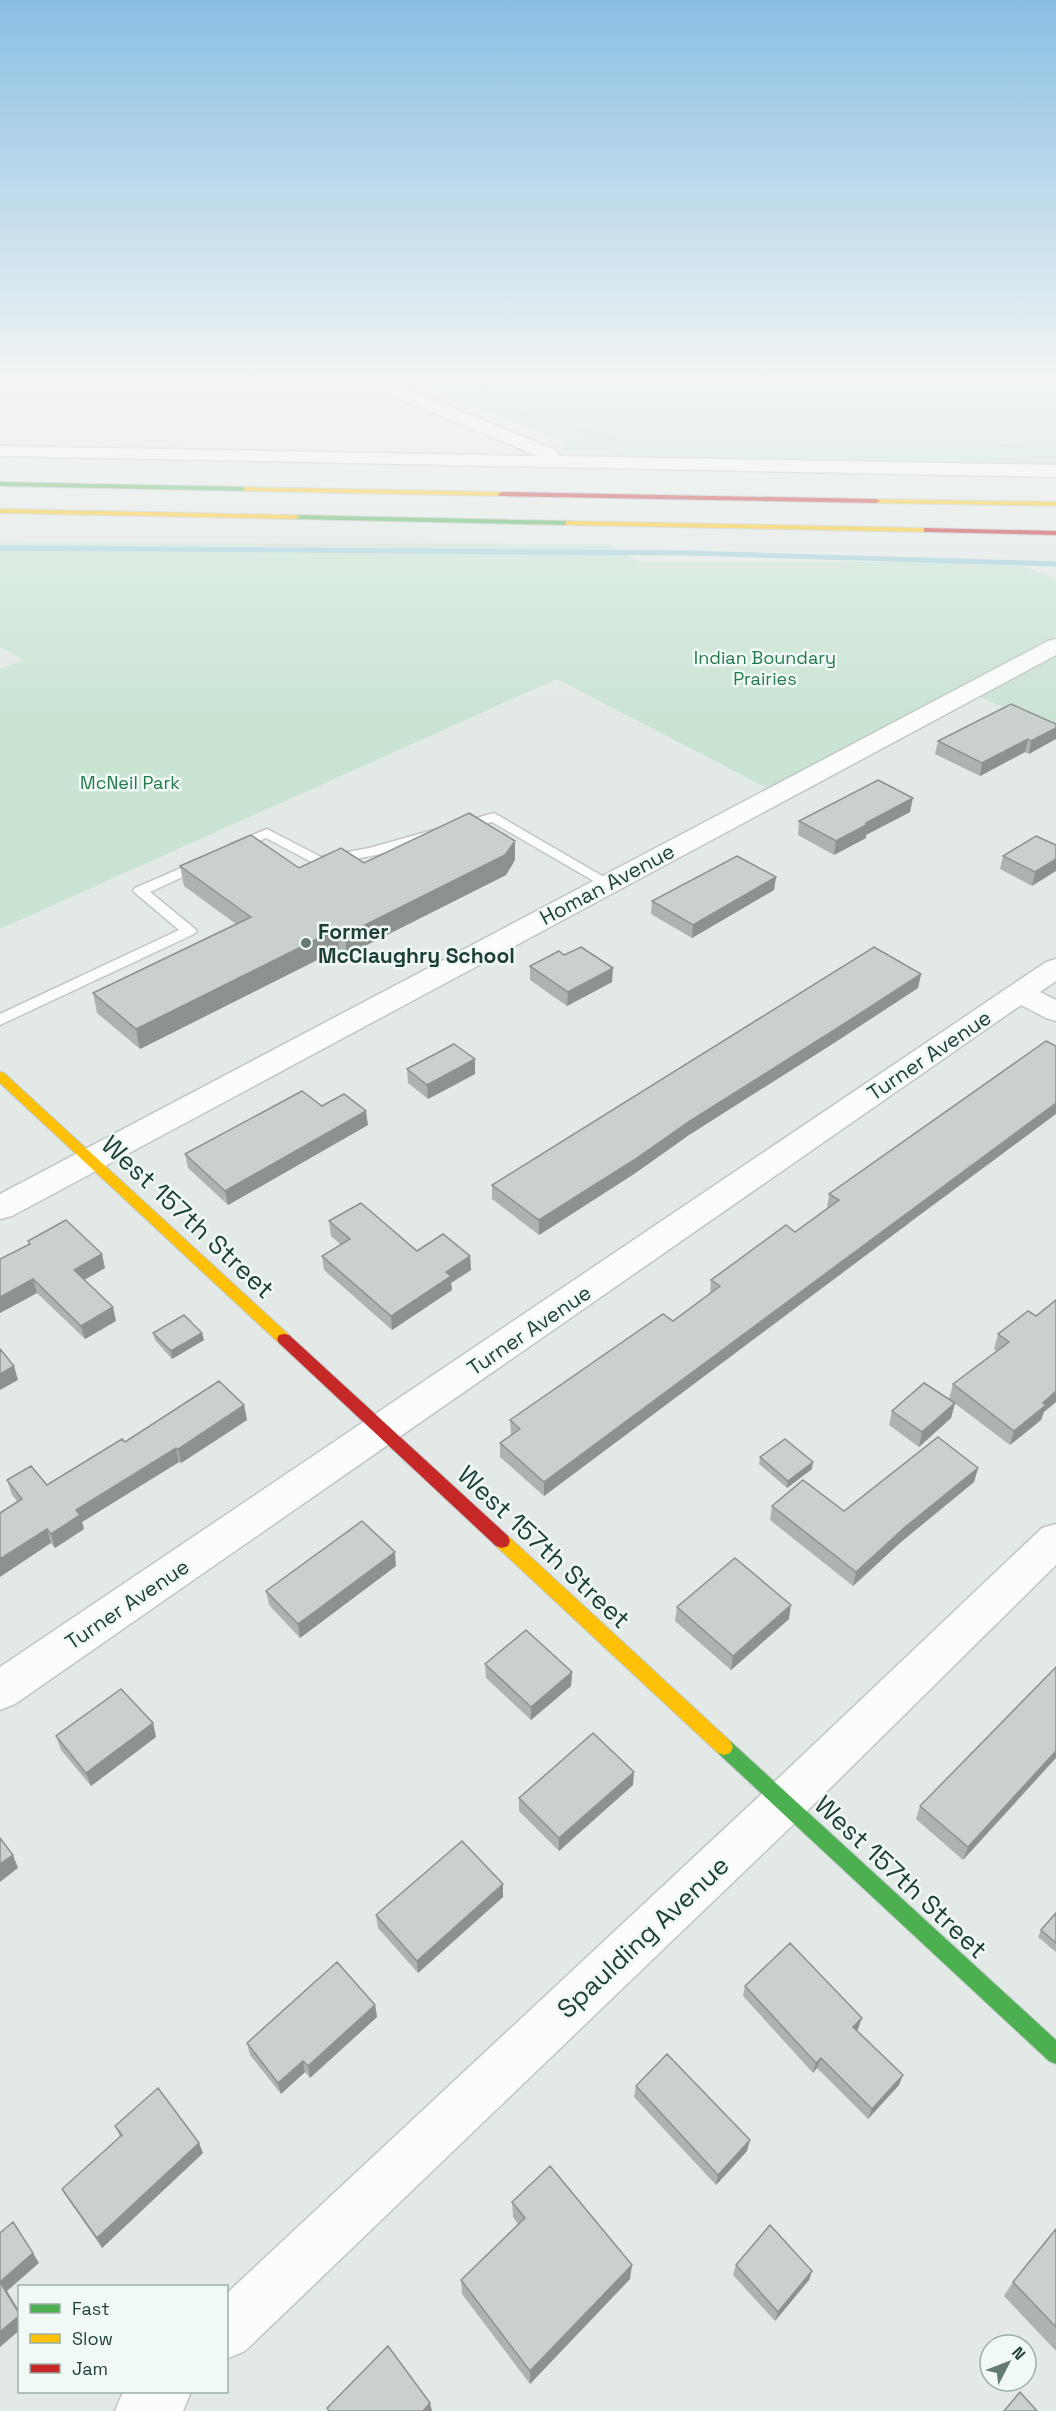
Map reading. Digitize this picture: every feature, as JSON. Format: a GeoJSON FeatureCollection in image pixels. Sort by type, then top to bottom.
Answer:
{"type":"FeatureCollection","features":[{"type":"Feature","properties":{"kind":"main road"},"geometry":{"type":"LineString","coordinates":[[293,489],[1056,504]]}},
{"type":"Feature","properties":{"kind":"main road"},"geometry":{"type":"LineString","coordinates":[[420,489],[454,491]]}},
{"type":"Feature","properties":{"kind":"main road"},"geometry":{"type":"LineString","coordinates":[[0,511],[1056,533]]}},
{"type":"Feature","properties":{"kind":"main road"},"geometry":{"type":"LineString","coordinates":[[0,521],[296,517]]}},
{"type":"Feature","properties":{"kind":"main road","name":"West 157th Street"},"geometry":{"type":"LineString","coordinates":[[0,1076],[1056,2054]]}},
{"type":"Feature","properties":{"kind":"street","name":"Homan Avenue"},"geometry":{"type":"LineString","coordinates":[[0,1208],[1056,646]]}},
{"type":"Feature","properties":{"kind":"street","name":"Turner Avenue"},"geometry":{"type":"LineString","coordinates":[[0,1691],[1056,968]]}},
{"type":"Feature","properties":{"kind":"street"},"geometry":{"type":"LineString","coordinates":[[1020,993],[1056,1012]]}},
{"type":"Feature","properties":{"kind":"street","name":"Spaulding Avenue"},"geometry":{"type":"LineString","coordinates":[[228,2330],[785,1802],[1056,1540]]}},
{"type":"Feature","properties":{"kind":"street"},"geometry":{"type":"LineString","coordinates":[[143,2411],[161,2393]]}},
{"type":"Feature","properties":{"kind":"lane"},"geometry":{"type":"LineString","coordinates":[[0,1020],[189,931],[140,891],[267,833],[319,862],[371,852],[494,817],[609,884]]}},
{"type":"Feature","properties":{"kind":"green space","name":"Indian Boundary Prairies"},"geometry":{"type":"Polygon","coordinates":[[[0,543],[608,544],[640,562],[1012,562],[1056,579],[1056,636],[767,788],[557,679],[0,929],[0,669],[24,660],[0,647],[0,543]]]}},
{"type":"Feature","properties":{"kind":"green space"},"geometry":{"type":"Polygon","coordinates":[[[1056,654],[1056,731],[978,696],[1056,654]]]}},
{"type":"Feature","properties":{"kind":"building"},"geometry":{"type":"Polygon","coordinates":[[[1011,704],[1056,724],[1056,728],[1031,741],[1028,739],[982,763],[938,741],[1011,704]]]}},
{"type":"Feature","properties":{"kind":"building"},"geometry":{"type":"Polygon","coordinates":[[[878,780],[913,798],[836,841],[799,821],[878,780]]]}},
{"type":"Feature","properties":{"kind":"building","name":"Former McClaughry School"},"geometry":{"type":"Polygon","coordinates":[[[469,813],[515,841],[505,855],[345,935],[337,929],[136,1029],[93,993],[251,917],[180,866],[251,835],[299,868],[341,848],[364,863],[469,813]]]}},
{"type":"Feature","properties":{"kind":"building"},"geometry":{"type":"Polygon","coordinates":[[[1036,836],[1056,845],[1056,859],[1035,872],[1003,856],[1036,836]]]}},
{"type":"Feature","properties":{"kind":"building"},"geometry":{"type":"Polygon","coordinates":[[[737,856],[776,877],[693,925],[652,901],[737,856]]]}},
{"type":"Feature","properties":{"kind":"building"},"geometry":{"type":"Polygon","coordinates":[[[581,947],[613,968],[568,992],[530,966],[559,951],[564,955],[581,947]]]}},
{"type":"Feature","properties":{"kind":"building"},"geometry":{"type":"Polygon","coordinates":[[[874,947],[921,974],[539,1220],[492,1185],[874,947]]]}},
{"type":"Feature","properties":{"kind":"building"},"geometry":{"type":"Polygon","coordinates":[[[1046,1041],[1056,1046],[1056,1103],[544,1482],[500,1443],[520,1429],[510,1420],[663,1314],[673,1321],[720,1286],[711,1280],[786,1225],[795,1232],[839,1200],[829,1194],[1046,1041]]]}},
{"type":"Feature","properties":{"kind":"building"},"geometry":{"type":"Polygon","coordinates":[[[454,1044],[475,1059],[427,1085],[407,1069],[454,1044]]]}},
{"type":"Feature","properties":{"kind":"building"},"geometry":{"type":"Polygon","coordinates":[[[302,1091],[322,1106],[344,1094],[366,1111],[225,1191],[185,1154],[302,1091]]]}},
{"type":"Feature","properties":{"kind":"building"},"geometry":{"type":"Polygon","coordinates":[[[361,1203],[417,1251],[443,1234],[470,1256],[446,1272],[451,1276],[391,1316],[322,1256],[350,1239],[329,1221],[361,1203]]]}},
{"type":"Feature","properties":{"kind":"building"},"geometry":{"type":"Polygon","coordinates":[[[66,1220],[102,1254],[74,1270],[113,1307],[81,1326],[33,1279],[0,1297],[0,1259],[30,1244],[28,1241],[66,1220]]]}},
{"type":"Feature","properties":{"kind":"building"},"geometry":{"type":"Polygon","coordinates":[[[1056,1300],[1056,1391],[1043,1403],[1046,1405],[1014,1431],[953,1384],[1009,1342],[998,1334],[1028,1311],[1036,1316],[1056,1300]]]}},
{"type":"Feature","properties":{"kind":"building"},"geometry":{"type":"Polygon","coordinates":[[[184,1315],[202,1333],[171,1351],[153,1333],[184,1315]]]}},
{"type":"Feature","properties":{"kind":"building"},"geometry":{"type":"Polygon","coordinates":[[[0,1349],[14,1366],[0,1374],[0,1349]]]}},
{"type":"Feature","properties":{"kind":"building"},"geometry":{"type":"Polygon","coordinates":[[[219,1381],[244,1405],[178,1449],[176,1448],[76,1510],[80,1515],[51,1534],[47,1529],[0,1559],[0,1513],[22,1499],[7,1480],[31,1466],[47,1485],[122,1439],[125,1442],[219,1381]]]}},
{"type":"Feature","properties":{"kind":"building"},"geometry":{"type":"Polygon","coordinates":[[[924,1383],[955,1403],[922,1432],[892,1411],[924,1383]]]}},
{"type":"Feature","properties":{"kind":"building"},"geometry":{"type":"Polygon","coordinates":[[[938,1437],[978,1468],[904,1528],[856,1572],[772,1506],[803,1480],[844,1511],[938,1437]]]}},
{"type":"Feature","properties":{"kind":"building"},"geometry":{"type":"Polygon","coordinates":[[[785,1439],[813,1462],[788,1481],[760,1457],[785,1439]]]}},
{"type":"Feature","properties":{"kind":"building"},"geometry":{"type":"Polygon","coordinates":[[[362,1521],[395,1552],[298,1624],[266,1591],[362,1521]]]}},
{"type":"Feature","properties":{"kind":"building"},"geometry":{"type":"Polygon","coordinates":[[[735,1558],[791,1605],[733,1656],[677,1607],[735,1558]]]}},
{"type":"Feature","properties":{"kind":"building"},"geometry":{"type":"Polygon","coordinates":[[[526,1630],[572,1672],[531,1707],[485,1664],[526,1630]]]}},
{"type":"Feature","properties":{"kind":"building"},"geometry":{"type":"Polygon","coordinates":[[[1056,1667],[1056,1751],[968,1847],[920,1806],[1056,1667]]]}},
{"type":"Feature","properties":{"kind":"building"},"geometry":{"type":"Polygon","coordinates":[[[121,1689],[153,1723],[86,1773],[56,1736],[121,1689]]]}},
{"type":"Feature","properties":{"kind":"building"},"geometry":{"type":"Polygon","coordinates":[[[593,1733],[634,1772],[559,1838],[519,1798],[593,1733]]]}},
{"type":"Feature","properties":{"kind":"building"},"geometry":{"type":"Polygon","coordinates":[[[0,1838],[13,1855],[0,1864],[0,1838]]]}},
{"type":"Feature","properties":{"kind":"building"},"geometry":{"type":"Polygon","coordinates":[[[462,1841],[503,1884],[417,1961],[376,1915],[462,1841]]]}},
{"type":"Feature","properties":{"kind":"building"},"geometry":{"type":"Polygon","coordinates":[[[1056,1913],[1056,1943],[1041,1930],[1056,1913]]]}},
{"type":"Feature","properties":{"kind":"building"},"geometry":{"type":"Polygon","coordinates":[[[790,1943],[862,2018],[853,2027],[903,2075],[872,2109],[821,2058],[816,2063],[745,1986],[790,1943]]]}},
{"type":"Feature","properties":{"kind":"building"},"geometry":{"type":"Polygon","coordinates":[[[337,1962],[375,2005],[308,2066],[303,2061],[278,2083],[247,2043],[337,1962]]]}},
{"type":"Feature","properties":{"kind":"building"},"geometry":{"type":"Polygon","coordinates":[[[667,2054],[750,2140],[718,2175],[636,2086],[667,2054]]]}},
{"type":"Feature","properties":{"kind":"building"},"geometry":{"type":"Polygon","coordinates":[[[158,2088],[199,2143],[97,2238],[62,2189],[122,2135],[115,2126],[158,2088]]]}},
{"type":"Feature","properties":{"kind":"building"},"geometry":{"type":"Polygon","coordinates":[[[550,2166],[632,2265],[530,2371],[461,2280],[525,2218],[512,2202],[550,2166]]]}},
{"type":"Feature","properties":{"kind":"building"},"geometry":{"type":"Polygon","coordinates":[[[13,2222],[33,2253],[0,2282],[0,2233],[13,2222]]]}},
{"type":"Feature","properties":{"kind":"building"},"geometry":{"type":"Polygon","coordinates":[[[770,2225],[812,2271],[778,2312],[736,2265],[770,2225]]]}},
{"type":"Feature","properties":{"kind":"building"},"geometry":{"type":"Polygon","coordinates":[[[1056,2229],[1056,2327],[1013,2282],[1056,2229]]]}},
{"type":"Feature","properties":{"kind":"building"},"geometry":{"type":"Polygon","coordinates":[[[0,2282],[18,2312],[18,2317],[0,2332],[0,2282]]]}},
{"type":"Feature","properties":{"kind":"building"},"geometry":{"type":"Polygon","coordinates":[[[388,2346],[430,2403],[423,2411],[329,2411],[327,2408],[388,2346]]]}},
{"type":"Feature","properties":{"kind":"building"},"geometry":{"type":"Polygon","coordinates":[[[1021,2393],[1037,2411],[1004,2411],[1021,2393]]]}},
{"type":"Feature","properties":{"kind":"waterway"},"geometry":{"type":"LineString","coordinates":[[0,548],[689,553],[1056,564]]}},
{"type":"Feature","properties":{"kind":"traffic: fast"},"geometry":{"type":"LineString","coordinates":[[223,489],[247,489]]}},
{"type":"Feature","properties":{"kind":"traffic: fast"},"geometry":{"type":"LineString","coordinates":[[296,517],[569,523]]}},
{"type":"Feature","properties":{"kind":"traffic: fast"},"geometry":{"type":"LineString","coordinates":[[724,1747],[1056,2054]]}},
{"type":"Feature","properties":{"kind":"traffic: slow"},"geometry":{"type":"LineString","coordinates":[[247,489],[502,494]]}},
{"type":"Feature","properties":{"kind":"traffic: slow"},"geometry":{"type":"LineString","coordinates":[[876,501],[1056,504]]}},
{"type":"Feature","properties":{"kind":"traffic: slow"},"geometry":{"type":"LineString","coordinates":[[0,511],[296,517]]}},
{"type":"Feature","properties":{"kind":"traffic: slow"},"geometry":{"type":"LineString","coordinates":[[569,523],[927,530]]}},
{"type":"Feature","properties":{"kind":"traffic: slow"},"geometry":{"type":"LineString","coordinates":[[0,1076],[284,1339]]}},
{"type":"Feature","properties":{"kind":"traffic: slow"},"geometry":{"type":"LineString","coordinates":[[502,1541],[724,1747]]}},
{"type":"Feature","properties":{"kind":"traffic: jam"},"geometry":{"type":"LineString","coordinates":[[502,494],[876,501]]}},
{"type":"Feature","properties":{"kind":"traffic: jam"},"geometry":{"type":"LineString","coordinates":[[927,530],[1056,533]]}},
{"type":"Feature","properties":{"kind":"traffic: jam"},"geometry":{"type":"LineString","coordinates":[[284,1339],[502,1541]]}},
{"type":"Feature","properties":{"kind":"place","name":"Former McClaughry School"},"geometry":{"type":"Point","coordinates":[306,943]}},
{"type":"Feature","properties":{"kind":"park label","name":"McNeil Park"},"geometry":{"type":"Point","coordinates":[130,782]}}]}
